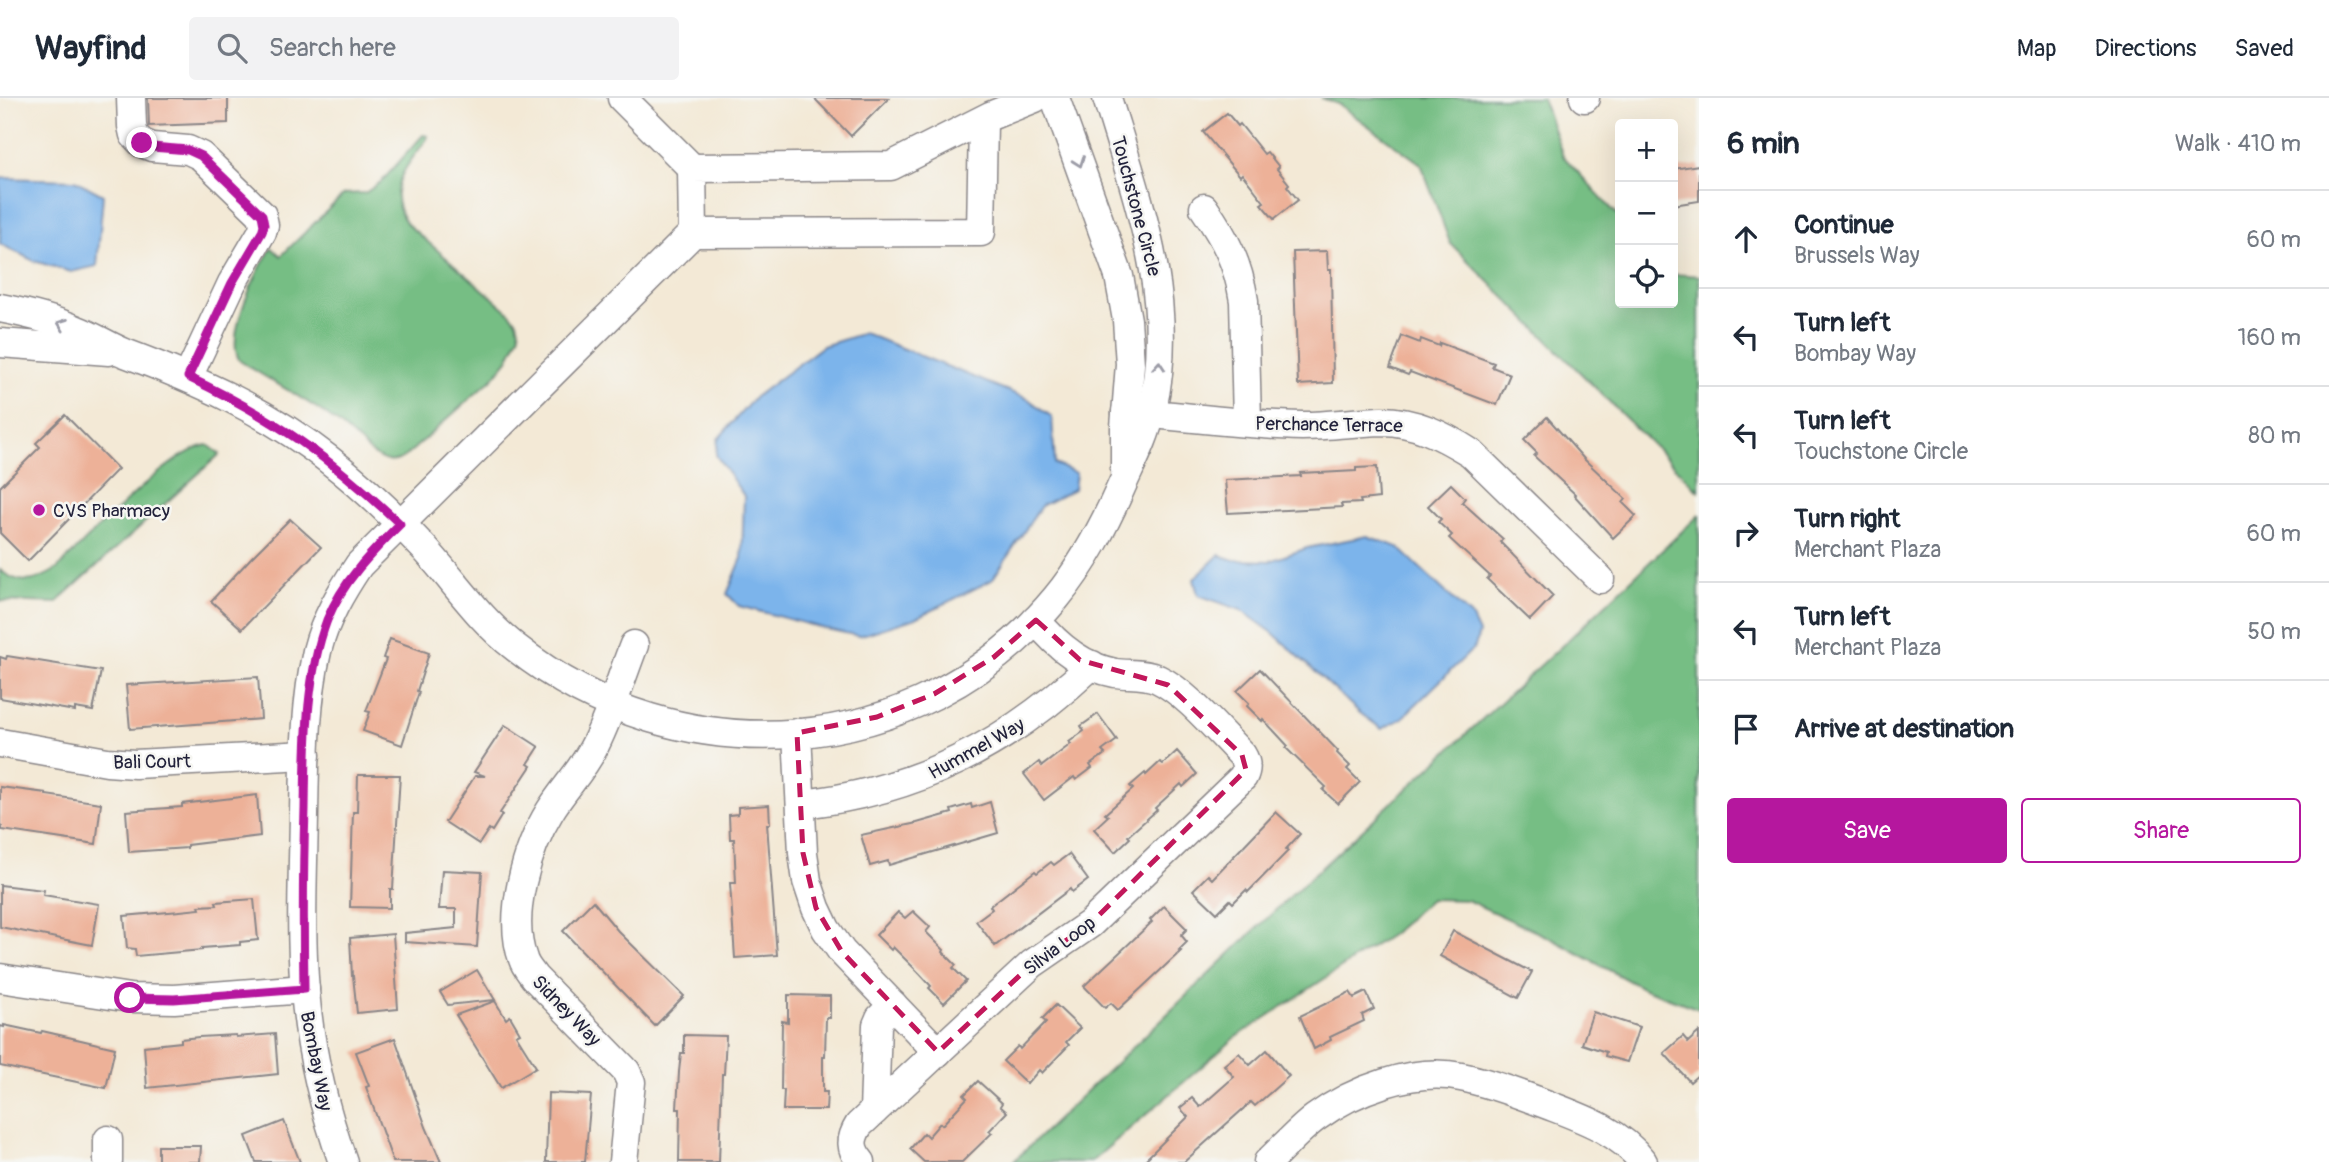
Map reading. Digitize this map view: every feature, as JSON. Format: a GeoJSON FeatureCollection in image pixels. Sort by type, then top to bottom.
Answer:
{"type":"FeatureCollection","features":[{"type":"Feature","properties":{"kind":"street"},"geometry":{"type":"LineString","coordinates":[[131,98],[134,135],[142,143],[152,147],[188,150],[201,156],[262,215],[262,232],[232,283],[188,377]]}},
{"type":"Feature","properties":{"kind":"street"},"geometry":{"type":"LineString","coordinates":[[622,98],[692,168],[693,233],[981,232],[983,121]]}},
{"type":"Feature","properties":{"kind":"street"},"geometry":{"type":"LineString","coordinates":[[692,168],[891,166],[1035,98]]}},
{"type":"Feature","properties":{"kind":"street","name":"Touchstone Circle"},"geometry":{"type":"LineString","coordinates":[[1055,98],[1119,276],[1127,320],[1129,365],[1139,413]]}},
{"type":"Feature","properties":{"kind":"street","name":"Touchstone Circle"},"geometry":{"type":"LineString","coordinates":[[0,308],[47,318],[120,351],[188,377],[229,396],[288,431],[335,465],[400,524],[427,551],[479,614],[510,643],[544,670],[581,691],[637,716],[700,731],[757,736],[797,733],[865,721],[934,694],[993,657],[1036,620],[1090,551],[1125,477],[1125,427],[1139,413],[1158,380],[1161,339],[1158,285],[1150,240],[1107,98]]}},
{"type":"Feature","properties":{"kind":"street"},"geometry":{"type":"LineString","coordinates":[[1204,208],[1224,236],[1242,284],[1247,422]]}},
{"type":"Feature","properties":{"kind":"street","name":"Bombay Way"},"geometry":{"type":"LineString","coordinates":[[343,1162],[323,1099],[311,1045],[304,989],[302,918],[306,755],[317,651],[328,619],[359,565],[693,233]]}},
{"type":"Feature","properties":{"kind":"street","name":"Touchstone Circle"},"geometry":{"type":"LineString","coordinates":[[0,344],[120,351]]}},
{"type":"Feature","properties":{"kind":"street","name":"Perchance Terrace"},"geometry":{"type":"LineString","coordinates":[[1139,413],[1302,426],[1387,422],[1429,430],[1471,453],[1600,579]]}},
{"type":"Feature","properties":{"kind":"street","name":"Silvia Loop"},"geometry":{"type":"LineString","coordinates":[[938,1052],[1032,964],[1090,924],[1243,777],[1246,770],[1242,755],[1174,689],[1150,677],[1114,673],[1092,665],[1056,643],[1036,620]]}},
{"type":"Feature","properties":{"kind":"street","name":"Sidney Way"},"geometry":{"type":"LineString","coordinates":[[623,1162],[631,1082],[626,1071],[534,977],[524,962],[519,946],[520,894],[536,835],[551,808],[578,775],[596,744],[634,645]]}},
{"type":"Feature","properties":{"kind":"street","name":"Hummel Way"},"geometry":{"type":"LineString","coordinates":[[801,804],[886,789],[958,762],[1025,722],[1092,665]]}},
{"type":"Feature","properties":{"kind":"street"},"geometry":{"type":"LineString","coordinates":[[797,733],[803,853],[807,881],[816,908],[842,952],[938,1052],[859,1125],[853,1134],[851,1145],[854,1154],[862,1162]]}},
{"type":"Feature","properties":{"kind":"street","name":"Bali Court"},"geometry":{"type":"LineString","coordinates":[[0,744],[107,762],[135,764],[306,755]]}},
{"type":"Feature","properties":{"kind":"street"},"geometry":{"type":"LineString","coordinates":[[0,978],[130,998],[174,999],[304,989]]}},
{"type":"Feature","properties":{"kind":"street"},"geometry":{"type":"LineString","coordinates":[[874,1111],[877,1025],[893,1005]]}},
{"type":"Feature","properties":{"kind":"street"},"geometry":{"type":"LineString","coordinates":[[1268,1162],[1313,1119],[1361,1091],[1416,1077],[1446,1076],[1514,1092],[1567,1112],[1618,1136],[1643,1162]]}},
{"type":"Feature","properties":{"kind":"highlighted area"},"geometry":{"type":"Polygon","coordinates":[[[1036,620],[1080,660],[1168,685],[1242,755],[1246,770],[1090,924],[1032,964],[938,1052],[842,952],[816,908],[803,853],[797,733],[877,717],[934,694],[994,657],[1036,620]]]}},
{"type":"Feature","properties":{"kind":"green space"},"geometry":{"type":"Polygon","coordinates":[[[1321,98],[1542,98],[1563,156],[1615,213],[1615,308],[1678,308],[1678,274],[1699,276],[1699,491],[1450,243],[1421,164],[1338,104],[1321,98]]]}},
{"type":"Feature","properties":{"kind":"green space"},"geometry":{"type":"Polygon","coordinates":[[[423,135],[428,136],[427,139],[400,179],[397,200],[400,212],[407,224],[508,311],[517,321],[520,334],[508,360],[493,378],[407,455],[390,461],[373,454],[312,405],[240,361],[236,350],[236,337],[244,304],[272,248],[281,256],[344,194],[365,193],[382,181],[423,135]]]}},
{"type":"Feature","properties":{"kind":"green space"},"geometry":{"type":"Polygon","coordinates":[[[208,445],[220,454],[56,603],[0,601],[0,570],[15,579],[28,581],[57,569],[151,479],[173,462],[208,445]]]}},
{"type":"Feature","properties":{"kind":"green space"},"geometry":{"type":"Polygon","coordinates":[[[1699,515],[1699,1009],[1642,988],[1552,939],[1467,900],[1430,899],[1392,934],[1235,1038],[1091,1162],[1013,1162],[1284,902],[1567,641],[1699,515]]]}},
{"type":"Feature","properties":{"kind":"water"},"geometry":{"type":"Polygon","coordinates":[[[0,178],[75,180],[103,195],[97,266],[71,272],[34,261],[0,244],[0,178]]]}},
{"type":"Feature","properties":{"kind":"water"},"geometry":{"type":"Polygon","coordinates":[[[864,333],[1028,399],[1052,417],[1055,464],[1076,473],[1074,489],[1041,506],[992,580],[916,618],[859,636],[739,606],[727,594],[742,558],[744,496],[716,455],[718,439],[755,397],[823,346],[864,333]]]}},
{"type":"Feature","properties":{"kind":"water"},"geometry":{"type":"Polygon","coordinates":[[[1367,536],[1398,547],[1471,616],[1479,633],[1475,647],[1401,719],[1382,729],[1360,713],[1273,633],[1241,610],[1198,595],[1194,579],[1219,555],[1234,560],[1270,561],[1307,548],[1367,536]]]}},
{"type":"Feature","properties":{"kind":"building"},"geometry":{"type":"Polygon","coordinates":[[[148,98],[228,98],[228,123],[149,126],[148,98]]]}},
{"type":"Feature","properties":{"kind":"building"},"geometry":{"type":"Polygon","coordinates":[[[814,98],[889,98],[851,136],[814,98]]]}},
{"type":"Feature","properties":{"kind":"building"},"geometry":{"type":"Polygon","coordinates":[[[1227,113],[1238,126],[1240,124],[1264,154],[1267,152],[1298,200],[1274,219],[1242,174],[1240,176],[1203,132],[1227,113]]]}},
{"type":"Feature","properties":{"kind":"building"},"geometry":{"type":"Polygon","coordinates":[[[1699,165],[1699,201],[1678,204],[1678,168],[1699,165]]]}},
{"type":"Feature","properties":{"kind":"building"},"geometry":{"type":"Polygon","coordinates":[[[1327,251],[1328,270],[1331,270],[1333,383],[1298,385],[1293,252],[1327,251]]]}},
{"type":"Feature","properties":{"kind":"building"},"geometry":{"type":"Polygon","coordinates":[[[1402,336],[1420,343],[1421,339],[1439,346],[1440,343],[1494,363],[1492,367],[1510,374],[1497,405],[1410,372],[1408,375],[1390,368],[1402,336]]]}},
{"type":"Feature","properties":{"kind":"building","name":"CVS Pharmacy"},"geometry":{"type":"Polygon","coordinates":[[[65,415],[118,469],[28,561],[0,533],[0,487],[40,447],[36,443],[65,415]]]}},
{"type":"Feature","properties":{"kind":"building"},"geometry":{"type":"Polygon","coordinates":[[[1547,417],[1584,459],[1626,499],[1623,503],[1636,516],[1613,538],[1575,494],[1534,456],[1537,453],[1524,440],[1547,417]]]}},
{"type":"Feature","properties":{"kind":"building"},"geometry":{"type":"Polygon","coordinates":[[[1377,467],[1379,498],[1360,500],[1361,503],[1341,504],[1342,507],[1228,513],[1225,480],[1301,476],[1300,473],[1356,471],[1356,468],[1377,467]]]}},
{"type":"Feature","properties":{"kind":"building"},"geometry":{"type":"Polygon","coordinates":[[[1451,484],[1465,498],[1462,502],[1503,539],[1500,542],[1553,596],[1530,620],[1487,579],[1490,576],[1449,538],[1452,535],[1438,522],[1441,519],[1428,506],[1451,484]]]}},
{"type":"Feature","properties":{"kind":"building"},"geometry":{"type":"Polygon","coordinates":[[[290,519],[321,547],[242,629],[211,601],[290,519]]]}},
{"type":"Feature","properties":{"kind":"building"},"geometry":{"type":"Polygon","coordinates":[[[390,639],[429,653],[402,745],[363,731],[370,712],[366,711],[386,659],[383,658],[390,639]]]}},
{"type":"Feature","properties":{"kind":"building"},"geometry":{"type":"Polygon","coordinates":[[[7,656],[101,671],[93,711],[75,708],[75,711],[0,698],[0,657],[6,659],[7,656]]]}},
{"type":"Feature","properties":{"kind":"building"},"geometry":{"type":"Polygon","coordinates":[[[1260,669],[1338,751],[1350,766],[1347,769],[1360,782],[1338,804],[1323,790],[1326,787],[1286,748],[1288,746],[1263,719],[1262,721],[1247,706],[1249,703],[1237,691],[1260,669]]]}},
{"type":"Feature","properties":{"kind":"building"},"geometry":{"type":"Polygon","coordinates":[[[258,677],[261,719],[130,729],[126,685],[258,677]]]}},
{"type":"Feature","properties":{"kind":"building"},"geometry":{"type":"Polygon","coordinates":[[[1098,714],[1117,740],[1102,751],[1105,754],[1090,765],[1092,768],[1076,780],[1074,777],[1044,800],[1024,774],[1039,762],[1042,766],[1071,744],[1069,742],[1084,731],[1081,726],[1098,714]]]}},
{"type":"Feature","properties":{"kind":"building"},"geometry":{"type":"Polygon","coordinates":[[[505,725],[539,747],[528,764],[531,766],[500,813],[502,815],[492,831],[489,829],[479,844],[445,822],[475,776],[485,776],[474,772],[505,725]]]}},
{"type":"Feature","properties":{"kind":"building"},"geometry":{"type":"Polygon","coordinates":[[[1177,751],[1197,774],[1183,787],[1181,784],[1155,808],[1157,810],[1128,836],[1130,838],[1115,852],[1094,829],[1108,816],[1105,814],[1133,789],[1130,786],[1177,751]]]}},
{"type":"Feature","properties":{"kind":"building"},"geometry":{"type":"Polygon","coordinates":[[[358,775],[400,775],[390,908],[350,907],[353,812],[357,812],[358,775]]]}},
{"type":"Feature","properties":{"kind":"building"},"geometry":{"type":"Polygon","coordinates":[[[0,787],[101,803],[96,844],[2,830],[0,787]]]}},
{"type":"Feature","properties":{"kind":"building"},"geometry":{"type":"Polygon","coordinates":[[[257,795],[260,836],[187,845],[187,848],[129,852],[126,811],[182,807],[182,804],[257,795]]]}},
{"type":"Feature","properties":{"kind":"building"},"geometry":{"type":"Polygon","coordinates":[[[990,802],[998,833],[889,865],[888,861],[870,866],[861,835],[917,823],[952,813],[951,810],[971,804],[972,808],[990,802]]]}},
{"type":"Feature","properties":{"kind":"building"},"geometry":{"type":"Polygon","coordinates":[[[769,805],[770,824],[767,824],[777,955],[735,958],[730,883],[736,883],[734,839],[730,839],[729,815],[738,814],[738,807],[769,805]]]}},
{"type":"Feature","properties":{"kind":"building"},"geometry":{"type":"Polygon","coordinates":[[[1276,812],[1300,834],[1286,849],[1288,851],[1248,892],[1246,890],[1233,903],[1230,900],[1217,913],[1193,890],[1208,875],[1212,879],[1276,812]]]}},
{"type":"Feature","properties":{"kind":"building"},"geometry":{"type":"Polygon","coordinates":[[[1069,854],[1088,880],[1072,892],[1070,889],[995,946],[976,921],[992,909],[990,906],[1035,871],[1037,873],[1051,862],[1054,865],[1069,854]]]}},
{"type":"Feature","properties":{"kind":"building"},"geometry":{"type":"Polygon","coordinates":[[[442,870],[482,872],[477,947],[405,942],[405,933],[456,928],[456,909],[439,909],[442,870]]]}},
{"type":"Feature","properties":{"kind":"building"},"geometry":{"type":"Polygon","coordinates":[[[0,885],[44,890],[43,895],[99,904],[92,945],[0,927],[0,885]]]}},
{"type":"Feature","properties":{"kind":"building"},"geometry":{"type":"Polygon","coordinates":[[[254,899],[258,940],[202,950],[136,956],[135,949],[127,948],[124,916],[200,909],[199,906],[217,905],[216,902],[254,899]]]}},
{"type":"Feature","properties":{"kind":"building"},"geometry":{"type":"Polygon","coordinates":[[[593,901],[618,931],[684,996],[655,1026],[563,931],[593,901]]]}},
{"type":"Feature","properties":{"kind":"building"},"geometry":{"type":"Polygon","coordinates":[[[1164,906],[1187,929],[1181,935],[1187,942],[1179,950],[1181,951],[1118,1010],[1111,1003],[1105,1008],[1084,986],[1152,922],[1150,920],[1164,906]]]}},
{"type":"Feature","properties":{"kind":"building"},"geometry":{"type":"Polygon","coordinates":[[[913,911],[930,927],[926,932],[944,950],[956,965],[953,968],[966,981],[944,1003],[893,947],[891,950],[876,935],[898,912],[905,918],[913,911]]]}},
{"type":"Feature","properties":{"kind":"building"},"geometry":{"type":"Polygon","coordinates":[[[1453,931],[1532,972],[1518,998],[1440,956],[1453,931]]]}},
{"type":"Feature","properties":{"kind":"building"},"geometry":{"type":"Polygon","coordinates":[[[393,934],[398,1009],[357,1013],[350,938],[393,934]]]}},
{"type":"Feature","properties":{"kind":"building"},"geometry":{"type":"Polygon","coordinates":[[[477,970],[495,1000],[448,1005],[440,992],[477,970]]]}},
{"type":"Feature","properties":{"kind":"building"},"geometry":{"type":"Polygon","coordinates":[[[1350,992],[1354,998],[1366,992],[1374,1009],[1362,1015],[1364,1021],[1330,1037],[1331,1040],[1314,1049],[1300,1016],[1350,992]]]}},
{"type":"Feature","properties":{"kind":"building"},"geometry":{"type":"Polygon","coordinates":[[[788,995],[830,996],[830,1018],[826,1018],[823,1056],[826,1110],[783,1110],[782,1021],[788,1022],[788,995]]]}},
{"type":"Feature","properties":{"kind":"building"},"geometry":{"type":"Polygon","coordinates":[[[495,1001],[506,1019],[510,1016],[520,1033],[516,1035],[536,1067],[501,1088],[456,1015],[495,1001]]]}},
{"type":"Feature","properties":{"kind":"building"},"geometry":{"type":"Polygon","coordinates":[[[1056,1005],[1080,1028],[1066,1042],[1069,1045],[1042,1073],[1039,1070],[1027,1084],[1003,1061],[1018,1046],[1020,1049],[1046,1022],[1042,1019],[1056,1005]]]}},
{"type":"Feature","properties":{"kind":"building"},"geometry":{"type":"Polygon","coordinates":[[[1593,1012],[1639,1027],[1627,1062],[1605,1056],[1606,1052],[1582,1044],[1593,1012]]]}},
{"type":"Feature","properties":{"kind":"building"},"geometry":{"type":"Polygon","coordinates":[[[0,1026],[115,1048],[106,1088],[0,1066],[0,1026]]]}},
{"type":"Feature","properties":{"kind":"building"},"geometry":{"type":"Polygon","coordinates":[[[1699,1032],[1699,1074],[1690,1082],[1664,1053],[1683,1036],[1688,1042],[1699,1032]]]}},
{"type":"Feature","properties":{"kind":"building"},"geometry":{"type":"Polygon","coordinates":[[[275,1034],[278,1074],[147,1088],[144,1046],[199,1037],[275,1034]]]}},
{"type":"Feature","properties":{"kind":"building"},"geometry":{"type":"Polygon","coordinates":[[[684,1035],[726,1036],[719,1162],[679,1162],[680,1109],[677,1109],[684,1035]]]}},
{"type":"Feature","properties":{"kind":"building"},"geometry":{"type":"Polygon","coordinates":[[[395,1038],[441,1162],[393,1162],[356,1052],[395,1038]]]}},
{"type":"Feature","properties":{"kind":"building"},"geometry":{"type":"Polygon","coordinates":[[[1267,1050],[1289,1076],[1255,1106],[1251,1102],[1184,1162],[1143,1162],[1188,1117],[1180,1108],[1192,1098],[1200,1107],[1234,1077],[1224,1065],[1239,1053],[1250,1065],[1267,1050]]]}},
{"type":"Feature","properties":{"kind":"building"},"geometry":{"type":"Polygon","coordinates":[[[978,1081],[1002,1103],[1000,1106],[1007,1112],[989,1131],[992,1133],[962,1162],[924,1162],[910,1149],[924,1133],[928,1137],[940,1123],[942,1125],[967,1098],[964,1095],[978,1081]]]}},
{"type":"Feature","properties":{"kind":"building"},"geometry":{"type":"Polygon","coordinates":[[[548,1093],[591,1095],[585,1162],[546,1162],[548,1093]]]}},
{"type":"Feature","properties":{"kind":"building"},"geometry":{"type":"Polygon","coordinates":[[[284,1121],[300,1162],[256,1162],[246,1136],[284,1121]]]}},
{"type":"Feature","properties":{"kind":"building"},"geometry":{"type":"Polygon","coordinates":[[[158,1146],[201,1146],[200,1162],[158,1162],[158,1146]]]}},
{"type":"Feature","properties":{"kind":"place","name":"CVS Pharmacy"},"geometry":{"type":"Point","coordinates":[39,510]}},
{"type":"Feature","properties":{"kind":"route"},"geometry":{"type":"LineString","coordinates":[[130,998],[174,999],[304,989],[302,918],[306,755],[317,651],[340,594],[359,565],[400,524],[325,457],[279,425],[229,396],[188,377],[232,283],[264,225],[258,209],[201,156],[188,150],[152,147],[142,143]]}}]}
